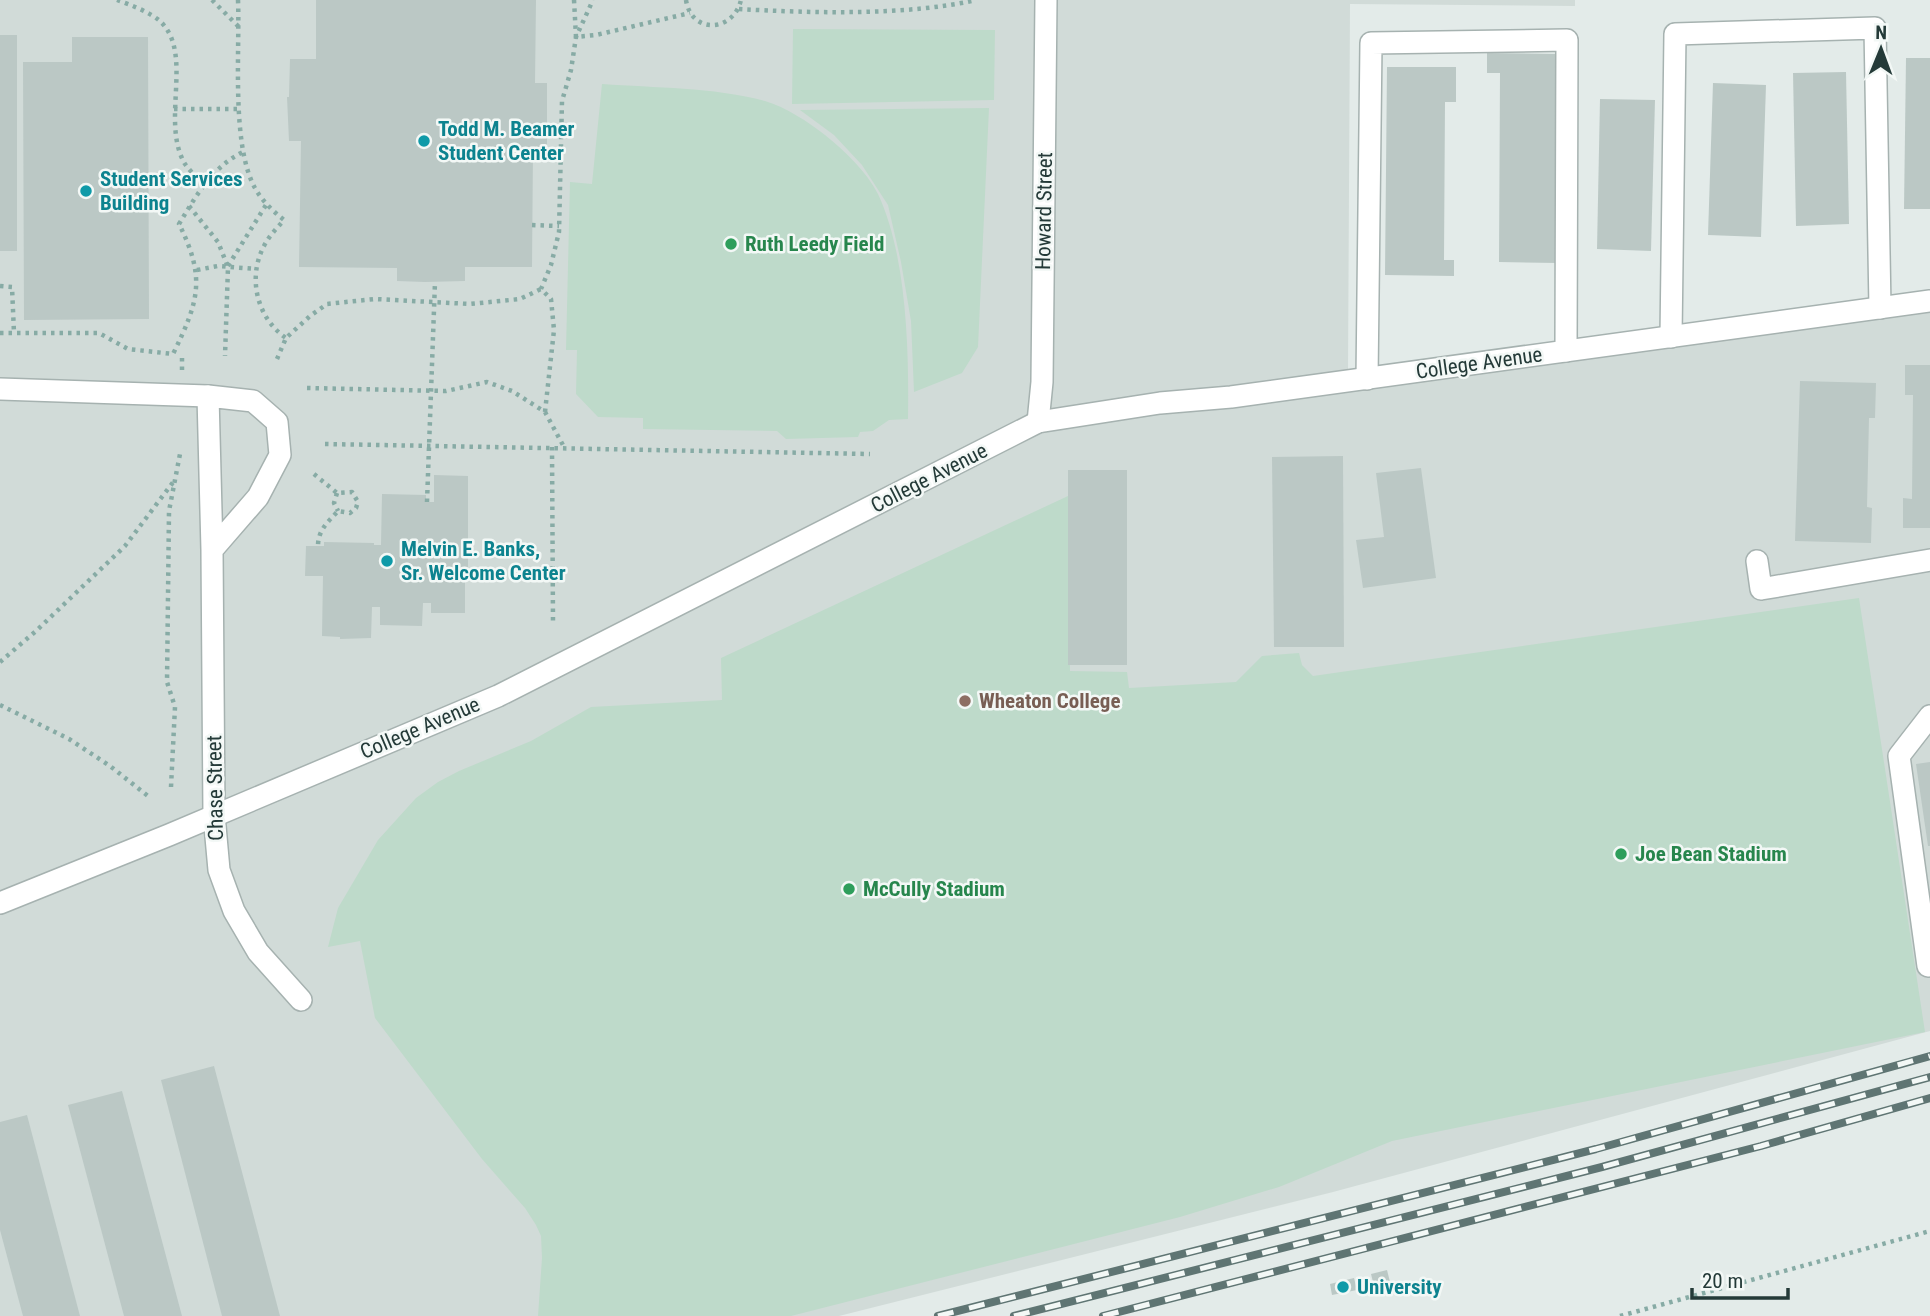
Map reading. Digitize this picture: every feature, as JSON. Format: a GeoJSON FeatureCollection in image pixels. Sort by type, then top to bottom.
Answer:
{"type":"FeatureCollection","features":[{"type":"Feature","properties":{"kind":"street","name":"Howard Street"},"geometry":{"type":"LineString","coordinates":[[1038,422],[1042,382],[1046,0]]}},
{"type":"Feature","properties":{"kind":"street"},"geometry":{"type":"LineString","coordinates":[[1671,337],[1675,34],[1875,28],[1881,308]]}},
{"type":"Feature","properties":{"kind":"street"},"geometry":{"type":"LineString","coordinates":[[1367,379],[1371,43],[1567,40],[1566,351]]}},
{"type":"Feature","properties":{"kind":"street","name":"College Avenue"},"geometry":{"type":"LineString","coordinates":[[0,903],[498,696],[1038,422],[1160,403],[1231,397],[1367,379],[1930,301]]}},
{"type":"Feature","properties":{"kind":"street"},"geometry":{"type":"LineString","coordinates":[[0,389],[208,396],[253,401],[277,422],[280,455],[258,496],[212,550]]}},
{"type":"Feature","properties":{"kind":"street","name":"Chase Street"},"geometry":{"type":"LineString","coordinates":[[208,396],[214,815],[219,870],[234,911],[258,952],[301,1000]]}},
{"type":"Feature","properties":{"kind":"street"},"geometry":{"type":"LineString","coordinates":[[1757,561],[1761,589],[1930,560]]}},
{"type":"Feature","properties":{"kind":"street"},"geometry":{"type":"LineString","coordinates":[[1930,716],[1899,756],[1928,966],[1930,965]]}},
{"type":"Feature","properties":{"kind":"path"},"geometry":{"type":"LineString","coordinates":[[117,0],[133,5],[161,22],[173,44],[176,71],[176,138],[184,162],[203,184]]}},
{"type":"Feature","properties":{"kind":"path"},"geometry":{"type":"LineString","coordinates":[[212,0],[239,27]]}},
{"type":"Feature","properties":{"kind":"path"},"geometry":{"type":"LineString","coordinates":[[238,0],[243,152],[254,187],[266,205],[284,220],[263,247],[256,269],[256,286],[260,307],[276,331],[286,338]]}},
{"type":"Feature","properties":{"kind":"path"},"geometry":{"type":"LineString","coordinates":[[277,359],[286,338],[327,304],[375,299],[470,304],[520,299],[541,289],[551,265],[559,226],[562,101],[576,37],[575,0]]}},
{"type":"Feature","properties":{"kind":"path"},"geometry":{"type":"LineString","coordinates":[[576,37],[593,0]]}},
{"type":"Feature","properties":{"kind":"path"},"geometry":{"type":"LineString","coordinates":[[686,0],[690,13],[697,20],[713,25],[730,20],[741,0]]}},
{"type":"Feature","properties":{"kind":"path"},"geometry":{"type":"LineString","coordinates":[[738,9],[877,10],[956,5],[976,0]]}},
{"type":"Feature","properties":{"kind":"path"},"geometry":{"type":"LineString","coordinates":[[576,37],[596,35],[690,13]]}},
{"type":"Feature","properties":{"kind":"path"},"geometry":{"type":"LineString","coordinates":[[174,109],[240,110]]}},
{"type":"Feature","properties":{"kind":"path"},"geometry":{"type":"LineString","coordinates":[[0,333],[99,333],[128,349],[173,354],[188,322],[196,296],[197,271],[192,251],[179,224],[203,184],[230,159],[243,152]]}},
{"type":"Feature","properties":{"kind":"path"},"geometry":{"type":"LineString","coordinates":[[228,267],[266,205]]}},
{"type":"Feature","properties":{"kind":"path"},"geometry":{"type":"LineString","coordinates":[[189,206],[218,242],[228,267],[225,356]]}},
{"type":"Feature","properties":{"kind":"path"},"geometry":{"type":"LineString","coordinates":[[532,225],[559,226]]}},
{"type":"Feature","properties":{"kind":"path"},"geometry":{"type":"LineString","coordinates":[[197,271],[218,266],[256,269]]}},
{"type":"Feature","properties":{"kind":"path"},"geometry":{"type":"LineString","coordinates":[[427,502],[436,282]]}},
{"type":"Feature","properties":{"kind":"path"},"geometry":{"type":"LineString","coordinates":[[0,286],[12,286],[14,333]]}},
{"type":"Feature","properties":{"kind":"path"},"geometry":{"type":"LineString","coordinates":[[541,289],[551,299],[554,330],[545,412]]}},
{"type":"Feature","properties":{"kind":"path"},"geometry":{"type":"LineString","coordinates":[[182,354],[182,370]]}},
{"type":"Feature","properties":{"kind":"path"},"geometry":{"type":"LineString","coordinates":[[307,388],[446,391],[487,382],[512,391],[545,412],[564,447]]}},
{"type":"Feature","properties":{"kind":"path"},"geometry":{"type":"LineString","coordinates":[[325,444],[870,454]]}},
{"type":"Feature","properties":{"kind":"path"},"geometry":{"type":"LineString","coordinates":[[552,447],[553,622]]}},
{"type":"Feature","properties":{"kind":"path"},"geometry":{"type":"LineString","coordinates":[[171,788],[176,707],[167,682],[169,510],[180,449]]}},
{"type":"Feature","properties":{"kind":"path"},"geometry":{"type":"LineString","coordinates":[[314,474],[337,493],[352,492],[358,502],[356,508],[350,513],[338,511]]}},
{"type":"Feature","properties":{"kind":"path"},"geometry":{"type":"LineString","coordinates":[[0,662],[125,546],[175,481]]}},
{"type":"Feature","properties":{"kind":"path"},"geometry":{"type":"LineString","coordinates":[[337,493],[334,503],[338,511]]}},
{"type":"Feature","properties":{"kind":"path"},"geometry":{"type":"LineString","coordinates":[[318,546],[318,537],[323,528],[338,511]]}},
{"type":"Feature","properties":{"kind":"path"},"geometry":{"type":"LineString","coordinates":[[0,705],[69,738],[148,796]]}},
{"type":"Feature","properties":{"kind":"path"},"geometry":{"type":"LineString","coordinates":[[1620,1316],[1930,1231]]}},
{"type":"Feature","properties":{"kind":"shaded area","name":"Wheaton College"},"geometry":{"type":"Polygon","coordinates":[[[0,0],[1575,0],[1575,6],[1350,4],[1348,371],[1930,291],[1930,1031],[1333,1192],[839,1316],[0,1316],[0,0]]]}},
{"type":"Feature","properties":{"kind":"green space"},"geometry":{"type":"Polygon","coordinates":[[[793,29],[995,30],[994,100],[792,104],[793,29]]]}},
{"type":"Feature","properties":{"kind":"green space","name":"Ruth Leedy Field"},"geometry":{"type":"Polygon","coordinates":[[[602,84],[705,91],[765,101],[789,111],[811,125],[833,141],[854,162],[878,194],[895,246],[907,334],[908,419],[889,420],[873,431],[860,432],[858,437],[786,439],[777,431],[643,429],[643,418],[598,417],[576,394],[577,350],[566,350],[570,182],[592,184],[602,84]]]}},
{"type":"Feature","properties":{"kind":"green space"},"geometry":{"type":"Polygon","coordinates":[[[989,108],[978,347],[962,373],[914,392],[911,321],[888,205],[862,165],[834,135],[800,110],[989,108]]]}},
{"type":"Feature","properties":{"kind":"green space","name":"McCully Stadium"},"geometry":{"type":"Polygon","coordinates":[[[1068,496],[1070,671],[1127,672],[1129,688],[1236,682],[1262,656],[1299,653],[1302,665],[1313,676],[1859,598],[1925,1032],[1392,1141],[1279,1187],[1180,1217],[791,1316],[538,1316],[542,1258],[541,1236],[536,1225],[525,1208],[482,1159],[375,1018],[360,941],[328,947],[338,908],[378,840],[416,798],[438,782],[531,741],[591,707],[722,700],[721,658],[1068,496]]]}},
{"type":"Feature","properties":{"kind":"building","name":"Todd M. Beamer Student Center"},"geometry":{"type":"Polygon","coordinates":[[[316,0],[536,0],[535,83],[547,83],[547,149],[533,149],[532,267],[465,267],[465,281],[425,282],[397,281],[397,268],[299,267],[301,141],[289,141],[287,97],[290,59],[316,59],[316,0]]]}},
{"type":"Feature","properties":{"kind":"building"},"geometry":{"type":"Polygon","coordinates":[[[0,35],[17,35],[17,251],[0,251],[0,35]]]}},
{"type":"Feature","properties":{"kind":"building","name":"Student Services Building"},"geometry":{"type":"Polygon","coordinates":[[[72,37],[148,37],[149,319],[24,320],[23,62],[72,62],[72,37]]]}},
{"type":"Feature","properties":{"kind":"building"},"geometry":{"type":"Polygon","coordinates":[[[1487,53],[1559,54],[1558,263],[1499,262],[1500,73],[1487,73],[1487,53]]]}},
{"type":"Feature","properties":{"kind":"building"},"geometry":{"type":"Polygon","coordinates":[[[1906,58],[1930,58],[1930,209],[1904,209],[1906,58]]]}},
{"type":"Feature","properties":{"kind":"building"},"geometry":{"type":"Polygon","coordinates":[[[1387,67],[1456,67],[1456,102],[1445,102],[1444,260],[1454,260],[1454,276],[1385,275],[1387,67]]]}},
{"type":"Feature","properties":{"kind":"building"},"geometry":{"type":"Polygon","coordinates":[[[1846,72],[1849,224],[1796,226],[1793,73],[1846,72]]]}},
{"type":"Feature","properties":{"kind":"building"},"geometry":{"type":"Polygon","coordinates":[[[1713,83],[1766,85],[1761,237],[1708,235],[1713,83]]]}},
{"type":"Feature","properties":{"kind":"building"},"geometry":{"type":"Polygon","coordinates":[[[1600,99],[1655,100],[1651,251],[1597,249],[1600,99]]]}},
{"type":"Feature","properties":{"kind":"building"},"geometry":{"type":"Polygon","coordinates":[[[1905,365],[1930,365],[1930,528],[1903,528],[1903,498],[1912,499],[1913,395],[1905,395],[1905,365]]]}},
{"type":"Feature","properties":{"kind":"building"},"geometry":{"type":"Polygon","coordinates":[[[1800,381],[1876,383],[1875,418],[1869,418],[1867,507],[1872,508],[1871,543],[1795,541],[1800,381]]]}},
{"type":"Feature","properties":{"kind":"building"},"geometry":{"type":"Polygon","coordinates":[[[1343,456],[1344,647],[1274,647],[1272,457],[1343,456]]]}},
{"type":"Feature","properties":{"kind":"building"},"geometry":{"type":"Polygon","coordinates":[[[1421,468],[1436,578],[1363,588],[1356,540],[1384,537],[1376,473],[1421,468]]]}},
{"type":"Feature","properties":{"kind":"building"},"geometry":{"type":"Polygon","coordinates":[[[1068,470],[1127,470],[1127,665],[1068,665],[1068,470]]]}},
{"type":"Feature","properties":{"kind":"building","name":"Melvin E. Banks, Sr. Welcome Center"},"geometry":{"type":"Polygon","coordinates":[[[434,475],[468,476],[468,581],[465,580],[465,613],[431,613],[431,603],[423,603],[422,626],[380,625],[380,607],[372,607],[371,638],[340,639],[322,636],[323,576],[305,576],[306,546],[324,546],[324,542],[381,545],[382,494],[426,495],[426,502],[434,502],[434,475]]]}},
{"type":"Feature","properties":{"kind":"building"},"geometry":{"type":"Polygon","coordinates":[[[1930,762],[1930,846],[1928,846],[1916,764],[1930,762]]]}},
{"type":"Feature","properties":{"kind":"building"},"geometry":{"type":"Polygon","coordinates":[[[214,1066],[280,1316],[222,1316],[161,1080],[214,1066]]]}},
{"type":"Feature","properties":{"kind":"building"},"geometry":{"type":"Polygon","coordinates":[[[122,1091],[182,1316],[124,1316],[68,1105],[122,1091]]]}},
{"type":"Feature","properties":{"kind":"building"},"geometry":{"type":"Polygon","coordinates":[[[27,1115],[80,1316],[23,1316],[0,1230],[0,1122],[27,1115]]]}},
{"type":"Feature","properties":{"kind":"building","name":"University"},"geometry":{"type":"Polygon","coordinates":[[[1387,1270],[1390,1282],[1374,1286],[1371,1274],[1387,1270]]]}},
{"type":"Feature","properties":{"kind":"building","name":"University"},"geometry":{"type":"Polygon","coordinates":[[[1354,1278],[1357,1290],[1332,1295],[1330,1284],[1354,1278]]]}},
{"type":"Feature","properties":{"kind":"railway"},"geometry":{"type":"LineString","coordinates":[[938,1316],[1596,1149],[1930,1056]]}},
{"type":"Feature","properties":{"kind":"railway"},"geometry":{"type":"LineString","coordinates":[[1014,1316],[1602,1167],[1930,1077]]}},
{"type":"Feature","properties":{"kind":"railway"},"geometry":{"type":"LineString","coordinates":[[1103,1316],[1761,1146],[1930,1098]]}},
{"type":"Feature","properties":{"kind":"place","name":"Todd M. Beamer Student Center"},"geometry":{"type":"Point","coordinates":[424,141]}},
{"type":"Feature","properties":{"kind":"place","name":"Student Services Building"},"geometry":{"type":"Point","coordinates":[86,191]}},
{"type":"Feature","properties":{"kind":"place","name":"Ruth Leedy Field"},"geometry":{"type":"Point","coordinates":[731,244]}},
{"type":"Feature","properties":{"kind":"place","name":"Melvin E. Banks, Sr. Welcome Center"},"geometry":{"type":"Point","coordinates":[387,561]}},
{"type":"Feature","properties":{"kind":"place","name":"Wheaton College"},"geometry":{"type":"Point","coordinates":[965,701]}},
{"type":"Feature","properties":{"kind":"place","name":"Joe Bean Stadium"},"geometry":{"type":"Point","coordinates":[1621,854]}},
{"type":"Feature","properties":{"kind":"place","name":"McCully Stadium"},"geometry":{"type":"Point","coordinates":[849,889]}},
{"type":"Feature","properties":{"kind":"place","name":"University"},"geometry":{"type":"Point","coordinates":[1343,1287]}}]}
